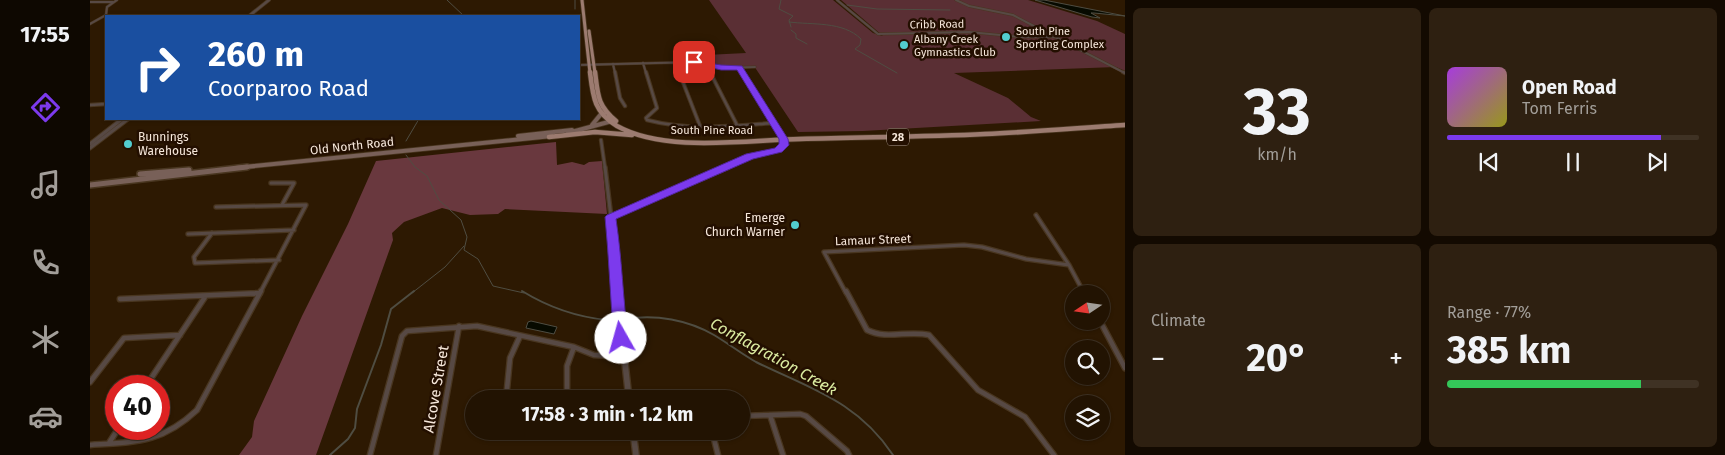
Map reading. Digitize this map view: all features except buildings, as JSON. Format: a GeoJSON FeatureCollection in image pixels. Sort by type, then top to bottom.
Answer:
{"type":"FeatureCollection","features":[{"type":"Feature","properties":{"kind":"highway","name":"South Pine Road"},"geometry":{"type":"LineString","coordinates":[[584,0],[592,65],[599,102],[611,120],[640,131],[672,138],[798,139],[1012,133],[1125,124]]}},
{"type":"Feature","properties":{"kind":"highway","name":"South Pine Road"},"geometry":{"type":"LineString","coordinates":[[592,65],[593,99],[601,114],[624,129],[649,137],[693,142],[1125,124]]}},
{"type":"Feature","properties":{"kind":"highway"},"geometry":{"type":"LineString","coordinates":[[549,137],[604,132],[649,137]]}},
{"type":"Feature","properties":{"kind":"main road"},"geometry":{"type":"LineString","coordinates":[[592,125],[601,114]]}},
{"type":"Feature","properties":{"kind":"main road","name":"Old North Road"},"geometry":{"type":"LineString","coordinates":[[90,183],[473,142],[563,131],[611,120]]}},
{"type":"Feature","properties":{"kind":"main road","name":"Old North Road"},"geometry":{"type":"LineString","coordinates":[[473,142],[549,137],[586,129],[611,120]]}},
{"type":"Feature","properties":{"kind":"street"},"geometry":{"type":"LineString","coordinates":[[250,15],[269,0]]}},
{"type":"Feature","properties":{"kind":"street","name":"Cribb Road"},"geometry":{"type":"LineString","coordinates":[[837,0],[879,34],[971,32],[1021,38],[1050,36]]}},
{"type":"Feature","properties":{"kind":"street"},"geometry":{"type":"LineString","coordinates":[[956,0],[973,7],[1013,15],[1050,36],[1059,38],[1057,38],[1125,73]]}},
{"type":"Feature","properties":{"kind":"street"},"geometry":{"type":"LineString","coordinates":[[90,2],[115,1]]}},
{"type":"Feature","properties":{"kind":"street"},"geometry":{"type":"LineString","coordinates":[[90,24],[106,14],[107,7],[115,1]]}},
{"type":"Feature","properties":{"kind":"street"},"geometry":{"type":"LineString","coordinates":[[675,62],[700,126]]}},
{"type":"Feature","properties":{"kind":"street"},"geometry":{"type":"LineString","coordinates":[[580,65],[694,62],[721,68],[755,67]]}},
{"type":"Feature","properties":{"kind":"street"},"geometry":{"type":"LineString","coordinates":[[643,63],[657,108],[646,119],[672,125],[700,126],[774,123]]}},
{"type":"Feature","properties":{"kind":"street"},"geometry":{"type":"LineString","coordinates":[[613,64],[620,98],[625,106]]}},
{"type":"Feature","properties":{"kind":"street"},"geometry":{"type":"LineString","coordinates":[[706,64],[737,125]]}},
{"type":"Feature","properties":{"kind":"street"},"geometry":{"type":"LineString","coordinates":[[611,217],[742,160],[782,151],[786,148],[784,139],[739,68]]}},
{"type":"Feature","properties":{"kind":"street"},"geometry":{"type":"LineString","coordinates":[[90,105],[105,104]]}},
{"type":"Feature","properties":{"kind":"street"},"geometry":{"type":"LineString","coordinates":[[90,144],[121,120]]}},
{"type":"Feature","properties":{"kind":"street"},"geometry":{"type":"LineString","coordinates":[[90,148],[127,120]]}},
{"type":"Feature","properties":{"kind":"street"},"geometry":{"type":"LineString","coordinates":[[601,140],[611,217],[628,390]]}},
{"type":"Feature","properties":{"kind":"street"},"geometry":{"type":"LineString","coordinates":[[271,182],[294,183],[282,205]]}},
{"type":"Feature","properties":{"kind":"street"},"geometry":{"type":"LineString","coordinates":[[90,445],[152,439],[164,435],[185,423],[198,410],[279,260],[306,205],[216,207]]}},
{"type":"Feature","properties":{"kind":"street"},"geometry":{"type":"LineString","coordinates":[[1036,215],[1080,285]]}},
{"type":"Feature","properties":{"kind":"street"},"geometry":{"type":"LineString","coordinates":[[188,234],[294,230]]}},
{"type":"Feature","properties":{"kind":"street"},"geometry":{"type":"LineString","coordinates":[[212,234],[194,257],[195,263],[279,260]]}},
{"type":"Feature","properties":{"kind":"street","name":"Lamaur Street"},"geometry":{"type":"LineString","coordinates":[[1054,455],[1025,417],[978,390],[929,335],[920,333],[879,335],[867,330],[824,252],[964,245],[982,247],[1026,259],[1069,265]]}},
{"type":"Feature","properties":{"kind":"street"},"geometry":{"type":"LineString","coordinates":[[120,299],[260,293]]}},
{"type":"Feature","properties":{"kind":"street"},"geometry":{"type":"LineString","coordinates":[[153,375],[205,296]]}},
{"type":"Feature","properties":{"kind":"street","name":"Alcove Street"},"geometry":{"type":"LineString","coordinates":[[436,455],[459,326]]}},
{"type":"Feature","properties":{"kind":"street"},"geometry":{"type":"LineString","coordinates":[[370,455],[402,336],[412,329],[477,326],[574,347],[594,355],[624,357]]}},
{"type":"Feature","properties":{"kind":"street"},"geometry":{"type":"LineString","coordinates":[[1105,330],[1125,368]]}},
{"type":"Feature","properties":{"kind":"street"},"geometry":{"type":"LineString","coordinates":[[90,382],[124,338],[180,335]]}},
{"type":"Feature","properties":{"kind":"street"},"geometry":{"type":"LineString","coordinates":[[507,390],[510,358],[520,336]]}},
{"type":"Feature","properties":{"kind":"street"},"geometry":{"type":"LineString","coordinates":[[567,390],[566,366],[574,347]]}},
{"type":"Feature","properties":{"kind":"street"},"geometry":{"type":"LineString","coordinates":[[750,416],[793,413],[806,416],[847,451],[849,455]]}},
{"type":"Feature","properties":{"kind":"street"},"geometry":{"type":"LineString","coordinates":[[770,415],[784,455]]}},
{"type":"Feature","properties":{"kind":"street"},"geometry":{"type":"LineString","coordinates":[[109,444],[111,440]]}},
{"type":"Feature","properties":{"kind":"street"},"geometry":{"type":"LineString","coordinates":[[634,440],[636,455]]}},
{"type":"Feature","properties":{"kind":"street"},"geometry":{"type":"LineString","coordinates":[[714,440],[718,455]]}},
{"type":"Feature","properties":{"kind":"shaded area"},"geometry":{"type":"Polygon","coordinates":[[[709,0],[833,0],[873,33],[883,36],[841,0],[1028,0],[1097,21],[1125,34],[1125,71],[1116,67],[954,73],[1008,98],[1031,117],[1041,121],[863,131],[798,132],[754,66],[724,67],[711,64],[706,55],[746,53],[709,0]]]}},
{"type":"Feature","properties":{"kind":"shaded area"},"geometry":{"type":"Polygon","coordinates":[[[1035,0],[1044,0],[1125,16],[1091,13],[1100,18],[1092,17],[1035,0]]]}},
{"type":"Feature","properties":{"kind":"shaded area"},"geometry":{"type":"Polygon","coordinates":[[[556,142],[557,165],[572,162],[584,165],[589,162],[602,161],[607,214],[505,209],[498,214],[470,215],[442,208],[404,222],[392,233],[393,240],[316,455],[239,455],[252,437],[254,421],[376,161],[556,142]]]}},
{"type":"Feature","properties":{"kind":"shaded area"},"geometry":{"type":"Polygon","coordinates":[[[528,322],[557,327],[554,334],[526,328],[528,322]]]}},
{"type":"Feature","properties":{"kind":"waterway","name":"Conflagration Creek"},"geometry":{"type":"LineString","coordinates":[[447,0],[463,15]]}},
{"type":"Feature","properties":{"kind":"waterway"},"geometry":{"type":"LineString","coordinates":[[575,0],[575,9]]}},
{"type":"Feature","properties":{"kind":"waterway"},"geometry":{"type":"LineString","coordinates":[[781,0],[779,9],[793,16],[789,20],[790,22]]}},
{"type":"Feature","properties":{"kind":"waterway"},"geometry":{"type":"LineString","coordinates":[[847,5],[877,9],[950,10]]}},
{"type":"Feature","properties":{"kind":"waterway"},"geometry":{"type":"LineString","coordinates":[[790,22],[827,25],[854,33],[861,39],[860,45],[855,49],[897,73]]}},
{"type":"Feature","properties":{"kind":"waterway"},"geometry":{"type":"LineString","coordinates":[[790,22],[791,27]]}},
{"type":"Feature","properties":{"kind":"waterway"},"geometry":{"type":"LineString","coordinates":[[791,30],[796,34],[796,38],[807,44]]}},
{"type":"Feature","properties":{"kind":"waterway","name":"Conflagration Creek"},"geometry":{"type":"LineString","coordinates":[[406,141],[418,120]]}},
{"type":"Feature","properties":{"kind":"waterway","name":"Conflagration Creek"},"geometry":{"type":"LineString","coordinates":[[406,155],[415,167],[427,176],[439,200],[461,220],[467,237],[464,250],[478,259],[493,286],[524,293]]}},
{"type":"Feature","properties":{"kind":"waterway"},"geometry":{"type":"LineString","coordinates":[[412,293],[445,267],[464,246]]}},
{"type":"Feature","properties":{"kind":"waterway"},"geometry":{"type":"LineString","coordinates":[[330,455],[348,439],[355,428],[357,409],[381,345],[391,309],[414,291]]}},
{"type":"Feature","properties":{"kind":"waterway","name":"Conflagration Creek"},"geometry":{"type":"LineString","coordinates":[[522,291],[542,302],[563,310],[607,320]]}},
{"type":"Feature","properties":{"kind":"waterway","name":"Conflagration Creek"},"geometry":{"type":"LineString","coordinates":[[626,319],[649,317],[683,322],[694,325],[720,338],[756,362],[832,398],[864,421],[893,455]]}},
{"type":"Feature","properties":{"kind":"place","name":"South Pine Sporting Complex"},"geometry":{"type":"Point","coordinates":[1006,37]}},
{"type":"Feature","properties":{"kind":"place","name":"Albany Creek Gymnastics Club"},"geometry":{"type":"Point","coordinates":[904,45]}},
{"type":"Feature","properties":{"kind":"place","name":"Bunnings Warehouse"},"geometry":{"type":"Point","coordinates":[128,144]}},
{"type":"Feature","properties":{"kind":"place","name":"Emerge Church Warner"},"geometry":{"type":"Point","coordinates":[795,225]}},
{"type":"Feature","properties":{"kind":"route"},"geometry":{"type":"LineString","coordinates":[[621,338],[617,300],[617,270],[611,217],[750,156],[779,150],[784,145],[783,139],[739,68],[721,68],[694,62]]}}]}
